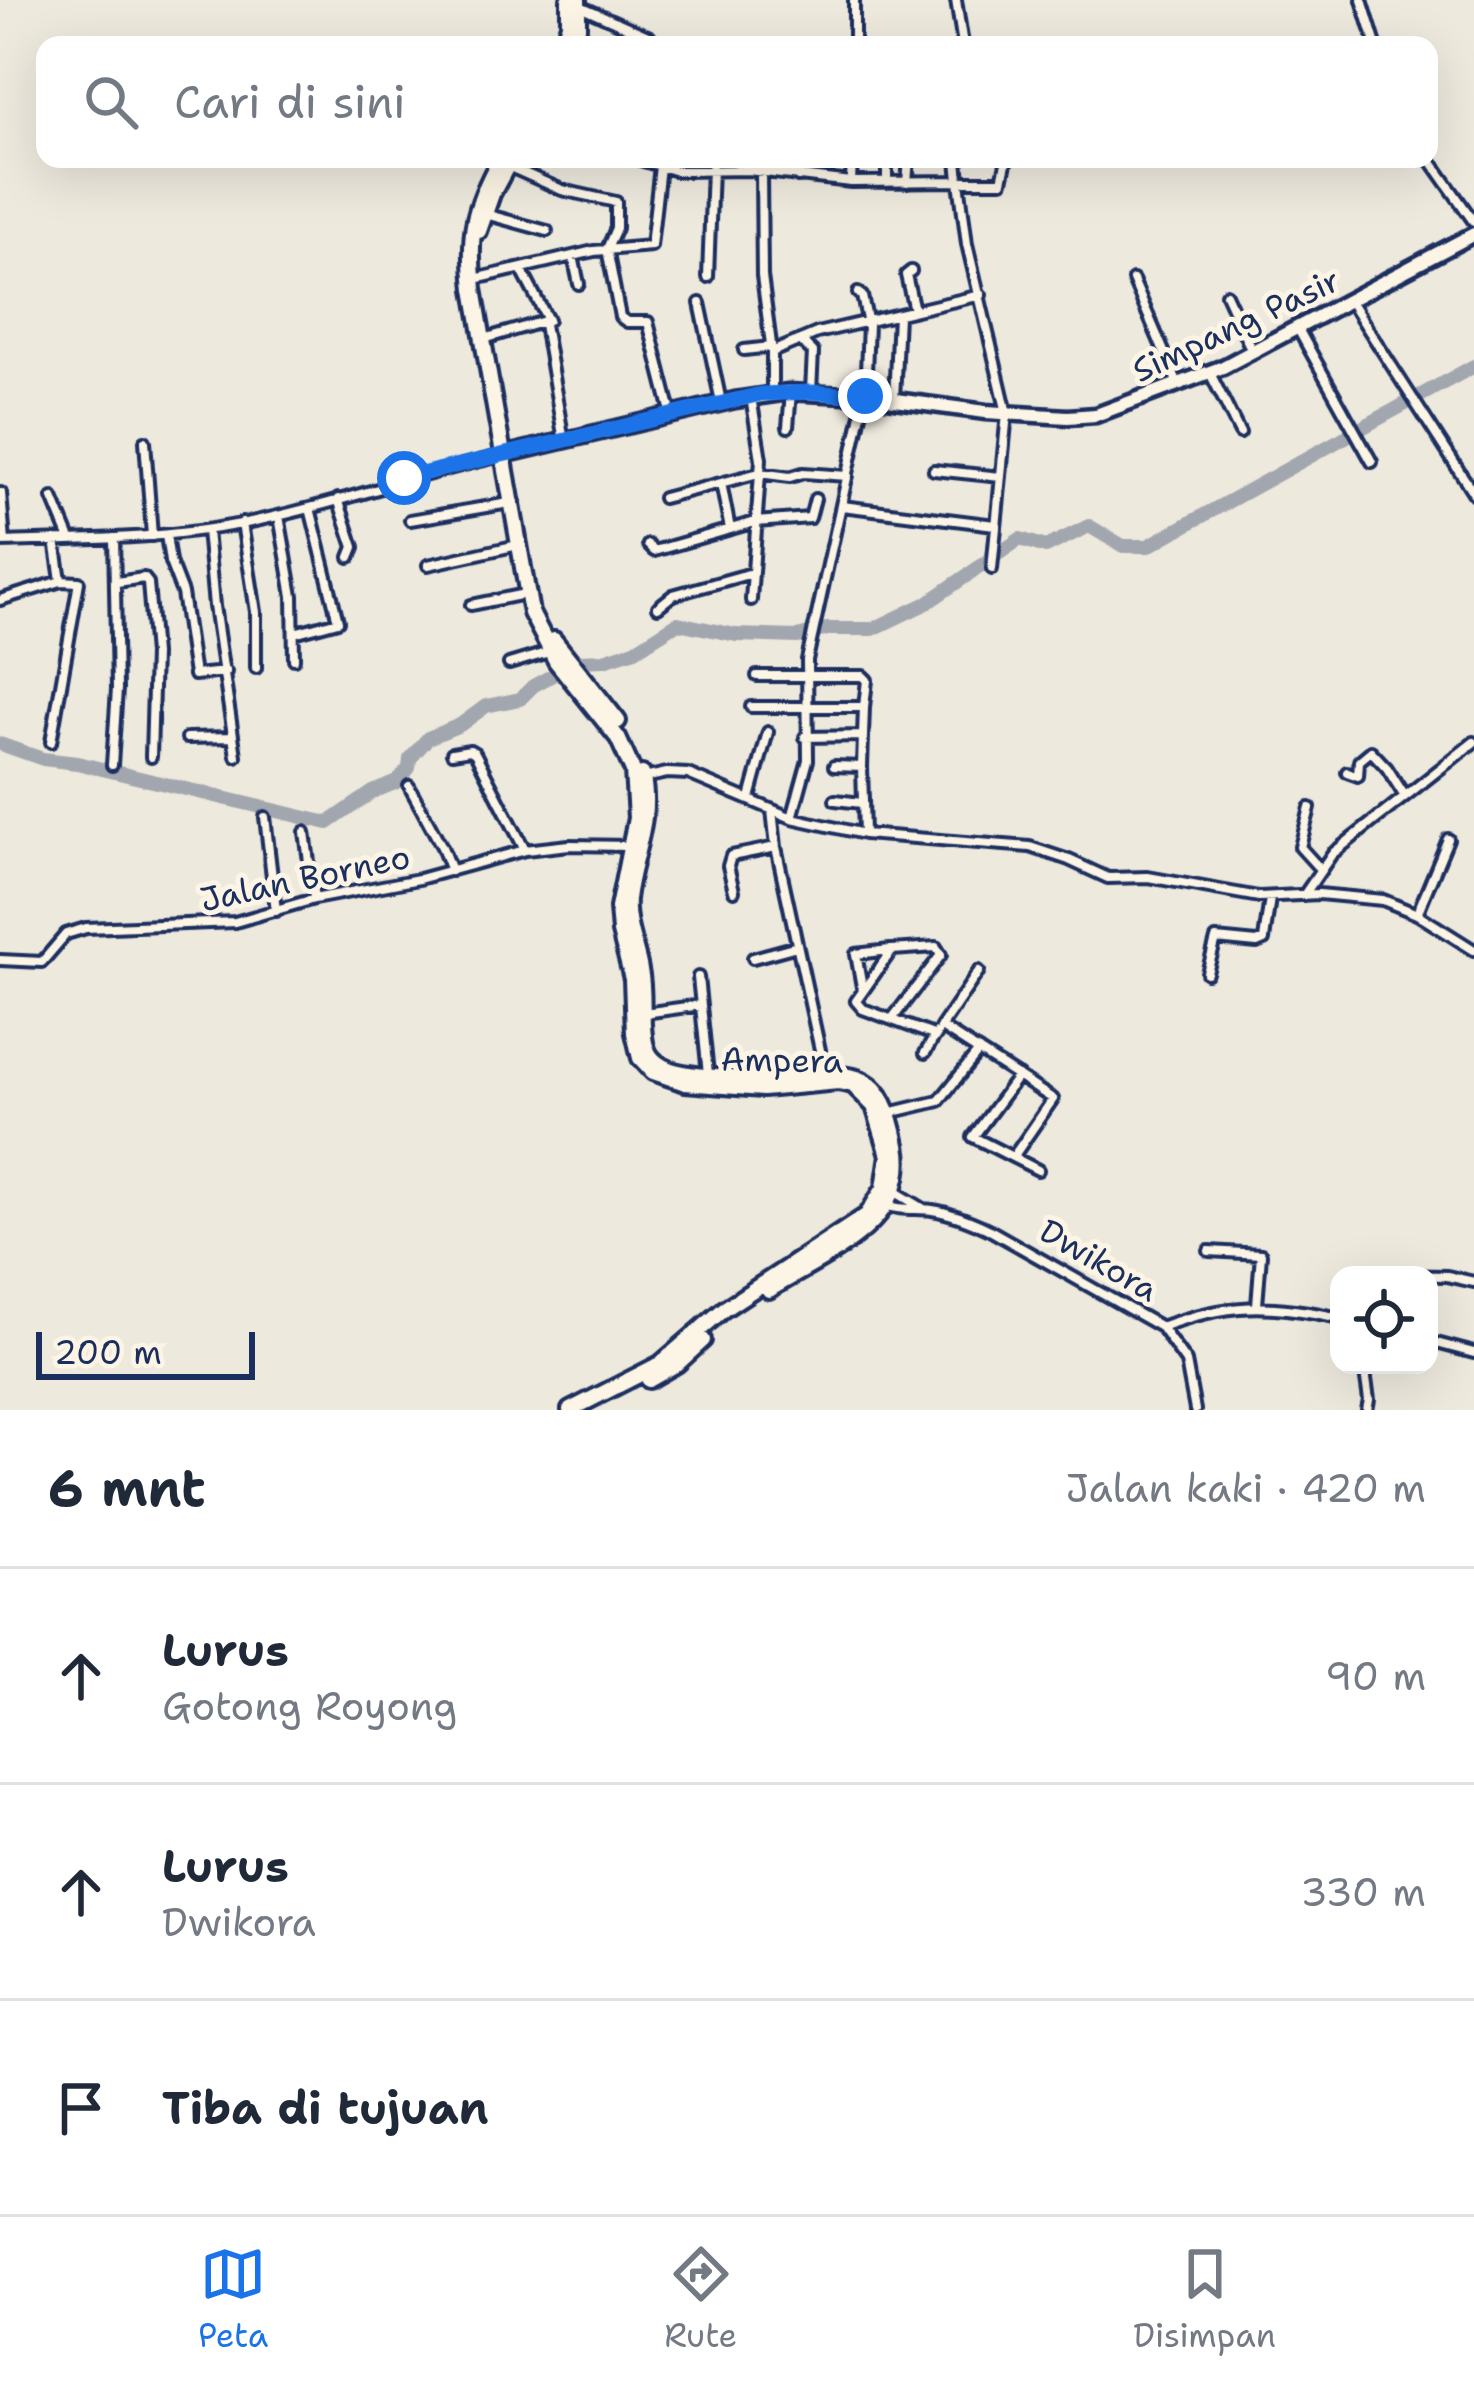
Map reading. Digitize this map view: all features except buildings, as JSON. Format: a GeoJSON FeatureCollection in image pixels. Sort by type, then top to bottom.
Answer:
{"type":"FeatureCollection","features":[{"type":"Feature","properties":{"kind":"main road"},"geometry":{"type":"LineString","coordinates":[[565,36],[576,2]]}},
{"type":"Feature","properties":{"kind":"main road"},"geometry":{"type":"LineString","coordinates":[[574,36],[576,2]]}},
{"type":"Feature","properties":{"kind":"main road"},"geometry":{"type":"LineString","coordinates":[[476,279],[472,220],[502,168]]}},
{"type":"Feature","properties":{"kind":"main road"},"geometry":{"type":"LineString","coordinates":[[476,279],[484,214],[503,168]]}},
{"type":"Feature","properties":{"kind":"main road","name":"Ampera"},"geometry":{"type":"LineString","coordinates":[[476,279],[514,502],[537,603],[557,656]]}},
{"type":"Feature","properties":{"kind":"main road","name":"Ampera"},"geometry":{"type":"LineString","coordinates":[[514,502],[525,594],[557,656],[621,725],[644,778],[618,919],[632,979],[634,1033],[643,1062],[663,1077],[702,1086],[763,1090],[838,1082],[853,1085],[874,1106],[884,1130],[889,1155],[887,1197]]}},
{"type":"Feature","properties":{"kind":"main road","name":"Ampera"},"geometry":{"type":"LineString","coordinates":[[576,677],[618,738],[641,795],[646,821],[627,910],[641,976],[646,1048],[652,1059],[674,1071],[758,1080],[850,1074],[871,1086],[889,1113]]}},
{"type":"Feature","properties":{"kind":"main road"},"geometry":{"type":"LineString","coordinates":[[588,1410],[666,1372],[741,1308],[863,1231],[887,1197],[899,1159],[889,1113]]}},
{"type":"Feature","properties":{"kind":"main road"},"geometry":{"type":"LineString","coordinates":[[570,1410],[660,1364],[724,1310],[859,1221],[887,1197]]}},
{"type":"Feature","properties":{"kind":"street"},"geometry":{"type":"LineString","coordinates":[[854,0],[854,36]]}},
{"type":"Feature","properties":{"kind":"street"},"geometry":{"type":"LineString","coordinates":[[956,0],[962,36]]}},
{"type":"Feature","properties":{"kind":"street"},"geometry":{"type":"LineString","coordinates":[[1362,0],[1373,36]]}},
{"type":"Feature","properties":{"kind":"street"},"geometry":{"type":"LineString","coordinates":[[576,2],[648,36]]}},
{"type":"Feature","properties":{"kind":"street"},"geometry":{"type":"LineString","coordinates":[[520,168],[562,190],[616,202],[616,228],[607,249],[620,317],[627,322],[648,322],[672,416]]}},
{"type":"Feature","properties":{"kind":"street"},"geometry":{"type":"LineString","coordinates":[[476,279],[654,243],[659,168]]}},
{"type":"Feature","properties":{"kind":"street"},"geometry":{"type":"LineString","coordinates":[[666,168],[712,168],[708,277]]}},
{"type":"Feature","properties":{"kind":"street"},"geometry":{"type":"LineString","coordinates":[[754,168],[761,174],[850,182],[953,182],[1002,181],[1006,168]]}},
{"type":"Feature","properties":{"kind":"street"},"geometry":{"type":"LineString","coordinates":[[798,177],[800,168]]}},
{"type":"Feature","properties":{"kind":"street"},"geometry":{"type":"LineString","coordinates":[[850,182],[851,168]]}},
{"type":"Feature","properties":{"kind":"street"},"geometry":{"type":"LineString","coordinates":[[886,168],[887,182]]}},
{"type":"Feature","properties":{"kind":"street"},"geometry":{"type":"LineString","coordinates":[[907,182],[908,168]]}},
{"type":"Feature","properties":{"kind":"street"},"geometry":{"type":"LineString","coordinates":[[955,168],[953,182],[1007,413],[992,569]]}},
{"type":"Feature","properties":{"kind":"street"},"geometry":{"type":"LineString","coordinates":[[1436,168],[1474,222]]}},
{"type":"Feature","properties":{"kind":"street"},"geometry":{"type":"LineString","coordinates":[[761,174],[762,276],[772,350],[772,393]]}},
{"type":"Feature","properties":{"kind":"street"},"geometry":{"type":"LineString","coordinates":[[484,214],[547,232]]}},
{"type":"Feature","properties":{"kind":"street","name":"Simpang Pasir"},"geometry":{"type":"LineString","coordinates":[[1007,413],[1096,415],[1210,374],[1474,234]]}},
{"type":"Feature","properties":{"kind":"street"},"geometry":{"type":"LineString","coordinates":[[573,256],[579,284]]}},
{"type":"Feature","properties":{"kind":"street"},"geometry":{"type":"LineString","coordinates":[[522,271],[548,317],[544,324],[565,442]]}},
{"type":"Feature","properties":{"kind":"street"},"geometry":{"type":"LineString","coordinates":[[910,271],[906,275],[914,310]]}},
{"type":"Feature","properties":{"kind":"street"},"geometry":{"type":"LineString","coordinates":[[1133,280],[1179,385]]}},
{"type":"Feature","properties":{"kind":"street"},"geometry":{"type":"LineString","coordinates":[[792,818],[808,760],[807,675],[865,396],[868,324],[858,293]]}},
{"type":"Feature","properties":{"kind":"street"},"geometry":{"type":"LineString","coordinates":[[1226,294],[1253,352]]}},
{"type":"Feature","properties":{"kind":"street"},"geometry":{"type":"LineString","coordinates":[[745,350],[772,350],[817,332],[981,295]]}},
{"type":"Feature","properties":{"kind":"street"},"geometry":{"type":"LineString","coordinates":[[1350,302],[1474,494]]}},
{"type":"Feature","properties":{"kind":"street"},"geometry":{"type":"LineString","coordinates":[[700,303],[721,404]]}},
{"type":"Feature","properties":{"kind":"street"},"geometry":{"type":"LineString","coordinates":[[894,400],[898,315]]}},
{"type":"Feature","properties":{"kind":"street"},"geometry":{"type":"LineString","coordinates":[[486,338],[544,324]]}},
{"type":"Feature","properties":{"kind":"street"},"geometry":{"type":"LineString","coordinates":[[1298,329],[1372,462]]}},
{"type":"Feature","properties":{"kind":"street"},"geometry":{"type":"LineString","coordinates":[[800,340],[813,352],[811,392]]}},
{"type":"Feature","properties":{"kind":"street"},"geometry":{"type":"LineString","coordinates":[[1210,374],[1240,433]]}},
{"type":"Feature","properties":{"kind":"street"},"geometry":{"type":"LineString","coordinates":[[788,427],[791,392]]}},
{"type":"Feature","properties":{"kind":"street"},"geometry":{"type":"LineString","coordinates":[[1,493],[3,542],[166,535],[279,516],[505,455],[772,393],[865,396],[1007,413]]}},
{"type":"Feature","properties":{"kind":"street"},"geometry":{"type":"LineString","coordinates":[[751,397],[760,459],[751,600]]}},
{"type":"Feature","properties":{"kind":"street"},"geometry":{"type":"LineString","coordinates":[[145,441],[152,536]]}},
{"type":"Feature","properties":{"kind":"street"},"geometry":{"type":"LineString","coordinates":[[934,470],[1000,477]]}},
{"type":"Feature","properties":{"kind":"street"},"geometry":{"type":"LineString","coordinates":[[662,498],[759,473],[848,476]]}},
{"type":"Feature","properties":{"kind":"street"},"geometry":{"type":"LineString","coordinates":[[721,483],[730,529]]}},
{"type":"Feature","properties":{"kind":"street"},"geometry":{"type":"LineString","coordinates":[[52,498],[70,539]]}},
{"type":"Feature","properties":{"kind":"street"},"geometry":{"type":"LineString","coordinates":[[338,499],[353,547],[350,557]]}},
{"type":"Feature","properties":{"kind":"street"},"geometry":{"type":"LineString","coordinates":[[648,545],[654,551],[755,522],[810,518],[814,499]]}},
{"type":"Feature","properties":{"kind":"street"},"geometry":{"type":"LineString","coordinates":[[410,520],[514,502]]}},
{"type":"Feature","properties":{"kind":"street"},"geometry":{"type":"LineString","coordinates":[[842,506],[995,525]]}},
{"type":"Feature","properties":{"kind":"street"},"geometry":{"type":"LineString","coordinates":[[294,633],[338,621],[310,508]]}},
{"type":"Feature","properties":{"kind":"street"},"geometry":{"type":"LineString","coordinates":[[279,516],[290,569],[294,659]]}},
{"type":"Feature","properties":{"kind":"street"},"geometry":{"type":"LineString","coordinates":[[242,524],[256,612],[256,668]]}},
{"type":"Feature","properties":{"kind":"street"},"geometry":{"type":"LineString","coordinates":[[207,530],[236,756]]}},
{"type":"Feature","properties":{"kind":"street"},"geometry":{"type":"LineString","coordinates":[[166,535],[182,593],[194,675],[226,672]]}},
{"type":"Feature","properties":{"kind":"street"},"geometry":{"type":"LineString","coordinates":[[112,764],[118,689],[114,538]]}},
{"type":"Feature","properties":{"kind":"street"},"geometry":{"type":"LineString","coordinates":[[55,540],[61,580]]}},
{"type":"Feature","properties":{"kind":"street"},"geometry":{"type":"LineString","coordinates":[[428,565],[518,545]]}},
{"type":"Feature","properties":{"kind":"street"},"geometry":{"type":"LineString","coordinates":[[658,607],[673,595],[752,573]]}},
{"type":"Feature","properties":{"kind":"street"},"geometry":{"type":"LineString","coordinates":[[117,582],[144,578],[148,585],[154,654],[151,757]]}},
{"type":"Feature","properties":{"kind":"street"},"geometry":{"type":"LineString","coordinates":[[0,600],[61,580],[79,584],[50,742]]}},
{"type":"Feature","properties":{"kind":"street"},"geometry":{"type":"LineString","coordinates":[[471,605],[525,594]]}},
{"type":"Feature","properties":{"kind":"street"},"geometry":{"type":"LineString","coordinates":[[509,664],[557,656]]}},
{"type":"Feature","properties":{"kind":"street"},"geometry":{"type":"LineString","coordinates":[[757,676],[866,677],[864,834]]}},
{"type":"Feature","properties":{"kind":"street"},"geometry":{"type":"LineString","coordinates":[[751,707],[864,707]]}},
{"type":"Feature","properties":{"kind":"street"},"geometry":{"type":"LineString","coordinates":[[751,798],[768,732]]}},
{"type":"Feature","properties":{"kind":"street"},"geometry":{"type":"LineString","coordinates":[[805,736],[862,736]]}},
{"type":"Feature","properties":{"kind":"street"},"geometry":{"type":"LineString","coordinates":[[187,737],[232,737]]}},
{"type":"Feature","properties":{"kind":"street"},"geometry":{"type":"LineString","coordinates":[[1304,896],[1319,868],[1474,742]]}},
{"type":"Feature","properties":{"kind":"street"},"geometry":{"type":"LineString","coordinates":[[1348,772],[1358,776],[1359,761],[1371,751],[1404,795]]}},
{"type":"Feature","properties":{"kind":"street"},"geometry":{"type":"LineString","coordinates":[[452,753],[476,753],[525,850]]}},
{"type":"Feature","properties":{"kind":"street"},"geometry":{"type":"LineString","coordinates":[[834,766],[862,766]]}},
{"type":"Feature","properties":{"kind":"street"},"geometry":{"type":"LineString","coordinates":[[644,778],[679,772],[792,818],[864,834],[1030,847],[1101,877],[1148,877],[1270,898],[1371,898],[1417,914],[1474,950]]}},
{"type":"Feature","properties":{"kind":"street"},"geometry":{"type":"LineString","coordinates":[[409,786],[451,872]]}},
{"type":"Feature","properties":{"kind":"street"},"geometry":{"type":"LineString","coordinates":[[835,800],[862,803]]}},
{"type":"Feature","properties":{"kind":"street"},"geometry":{"type":"LineString","coordinates":[[1310,808],[1300,848],[1319,868]]}},
{"type":"Feature","properties":{"kind":"street"},"geometry":{"type":"LineString","coordinates":[[772,809],[820,1050]]}},
{"type":"Feature","properties":{"kind":"street"},"geometry":{"type":"LineString","coordinates":[[266,817],[276,911]]}},
{"type":"Feature","properties":{"kind":"street"},"geometry":{"type":"LineString","coordinates":[[305,832],[314,899]]}},
{"type":"Feature","properties":{"kind":"street"},"geometry":{"type":"LineString","coordinates":[[1417,914],[1448,839]]}},
{"type":"Feature","properties":{"kind":"street","name":"Jalan Borneo"},"geometry":{"type":"LineString","coordinates":[[0,960],[42,962],[66,934],[86,928],[206,926],[451,872],[525,850],[569,845],[630,847]]}},
{"type":"Feature","properties":{"kind":"street"},"geometry":{"type":"LineString","coordinates":[[734,891],[728,866],[731,856],[776,847]]}},
{"type":"Feature","properties":{"kind":"street"},"geometry":{"type":"LineString","coordinates":[[1208,974],[1216,939],[1257,944],[1264,940],[1270,898]]}},
{"type":"Feature","properties":{"kind":"street"},"geometry":{"type":"LineString","coordinates":[[753,958],[797,946]]}},
{"type":"Feature","properties":{"kind":"street"},"geometry":{"type":"LineString","coordinates":[[862,988],[856,954],[936,947],[941,952],[892,1019]]}},
{"type":"Feature","properties":{"kind":"street"},"geometry":{"type":"LineString","coordinates":[[892,950],[862,988],[856,1000],[860,1007],[938,1031],[979,1051],[1053,1099],[1013,1156]]}},
{"type":"Feature","properties":{"kind":"street"},"geometry":{"type":"LineString","coordinates":[[925,1053],[979,971]]}},
{"type":"Feature","properties":{"kind":"street"},"geometry":{"type":"LineString","coordinates":[[698,977],[709,1076]]}},
{"type":"Feature","properties":{"kind":"street"},"geometry":{"type":"LineString","coordinates":[[643,1014],[701,1005]]}},
{"type":"Feature","properties":{"kind":"street"},"geometry":{"type":"LineString","coordinates":[[889,1113],[939,1101],[979,1051]]}},
{"type":"Feature","properties":{"kind":"street"},"geometry":{"type":"LineString","coordinates":[[1018,1076],[973,1136],[1038,1169]]}},
{"type":"Feature","properties":{"kind":"street","name":"Dwikora"},"geometry":{"type":"LineString","coordinates":[[887,1197],[957,1215],[1004,1236],[1161,1328],[1186,1362],[1195,1410]]}},
{"type":"Feature","properties":{"kind":"street","name":"Dwikora"},"geometry":{"type":"LineString","coordinates":[[887,1197],[924,1209]]}},
{"type":"Feature","properties":{"kind":"street"},"geometry":{"type":"LineString","coordinates":[[1209,1252],[1261,1254],[1257,1305]]}},
{"type":"Feature","properties":{"kind":"street"},"geometry":{"type":"LineString","coordinates":[[1438,1276],[1472,1278]]}},
{"type":"Feature","properties":{"kind":"street"},"geometry":{"type":"LineString","coordinates":[[1161,1328],[1206,1312],[1257,1305],[1330,1317]]}},
{"type":"Feature","properties":{"kind":"street"},"geometry":{"type":"LineString","coordinates":[[1438,1343],[1474,1353]]}},
{"type":"Feature","properties":{"kind":"street"},"geometry":{"type":"LineString","coordinates":[[1365,1374],[1366,1410]]}},
{"type":"Feature","properties":{"kind":"waterway"},"geometry":{"type":"LineString","coordinates":[[0,744],[43,759],[328,823],[373,792],[397,782],[428,738],[460,725],[486,706],[520,699],[533,686],[578,661],[604,660],[635,650],[678,623],[736,635],[798,637],[827,629],[873,629],[927,603],[1020,539],[1046,547],[1089,526],[1123,546],[1148,546],[1474,366]]}},
{"type":"Feature","properties":{"kind":"route"},"geometry":{"type":"LineString","coordinates":[[404,478],[761,394],[865,396]]}}]}
